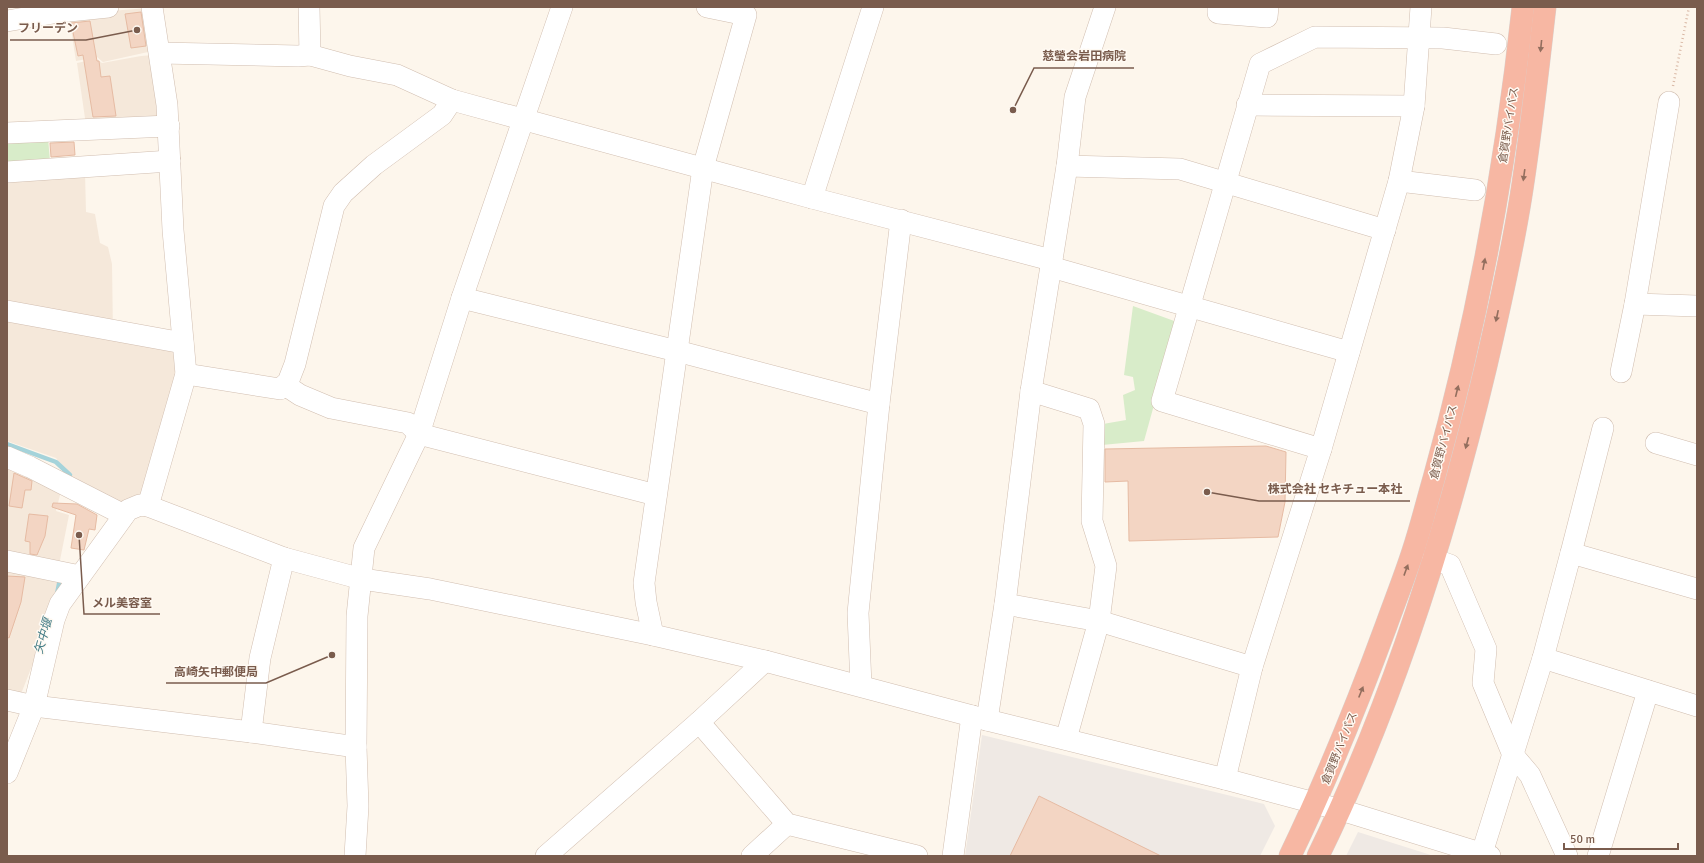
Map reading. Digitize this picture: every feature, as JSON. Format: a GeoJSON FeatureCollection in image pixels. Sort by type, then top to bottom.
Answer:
{"type":"FeatureCollection","features":[{"type":"Feature","properties":{"kind":"highway","name":"倉賀野バイパス"},"geometry":{"type":"LineString","coordinates":[[1290,856],[1316,803],[1372,664],[1413,551],[1446,433],[1474,314],[1498,193],[1516,72],[1523,7]]}},
{"type":"Feature","properties":{"kind":"highway","name":"倉賀野バイパス"},"geometry":{"type":"LineString","coordinates":[[1318,856],[1341,810],[1397,671],[1433,559],[1468,440],[1521,198],[1545,7]]}},
{"type":"Feature","properties":{"kind":"street"},"geometry":{"type":"LineString","coordinates":[[7,22],[59,12],[108,7]]}},
{"type":"Feature","properties":{"kind":"street"},"geometry":{"type":"LineString","coordinates":[[148,506],[186,374],[173,230],[168,105],[152,7]]}},
{"type":"Feature","properties":{"kind":"street"},"geometry":{"type":"LineString","coordinates":[[309,7],[310,55]]}},
{"type":"Feature","properties":{"kind":"street"},"geometry":{"type":"LineString","coordinates":[[653,635],[646,602],[644,583],[703,168],[746,15],[707,7]]}},
{"type":"Feature","properties":{"kind":"street"},"geometry":{"type":"LineString","coordinates":[[812,198],[873,7]]}},
{"type":"Feature","properties":{"kind":"street"},"geometry":{"type":"LineString","coordinates":[[1218,7],[1218,13],[1267,17],[1268,7]]}},
{"type":"Feature","properties":{"kind":"street"},"geometry":{"type":"LineString","coordinates":[[1225,779],[1252,667],[1321,449],[1399,181],[1414,106],[1421,7]]}},
{"type":"Feature","properties":{"kind":"street"},"geometry":{"type":"LineString","coordinates":[[355,856],[358,806],[356,747],[357,616],[364,548],[419,434],[462,298],[525,119],[567,8]]}},
{"type":"Feature","properties":{"kind":"street"},"geometry":{"type":"LineString","coordinates":[[953,856],[979,718],[1004,604],[1031,391],[1067,166],[1075,97],[1101,8]]}},
{"type":"Feature","properties":{"kind":"street"},"geometry":{"type":"LineString","coordinates":[[1321,449],[1162,401],[1188,307],[1260,64],[1315,37],[1443,38],[1496,44]]}},
{"type":"Feature","properties":{"kind":"street"},"geometry":{"type":"LineString","coordinates":[[160,53],[310,55],[350,66],[397,75],[452,100],[812,198],[901,220],[1051,263],[1188,307],[1349,352]]}},
{"type":"Feature","properties":{"kind":"street"},"geometry":{"type":"LineString","coordinates":[[186,374],[280,389],[288,382],[295,364],[334,206],[343,192],[374,165],[442,115],[452,100]]}},
{"type":"Feature","properties":{"kind":"street"},"geometry":{"type":"LineString","coordinates":[[1621,372],[1636,304],[1669,102]]}},
{"type":"Feature","properties":{"kind":"street"},"geometry":{"type":"LineString","coordinates":[[1247,105],[1414,106]]}},
{"type":"Feature","properties":{"kind":"street"},"geometry":{"type":"LineString","coordinates":[[7,133],[169,126]]}},
{"type":"Feature","properties":{"kind":"street"},"geometry":{"type":"LineString","coordinates":[[7,172],[170,161]]}},
{"type":"Feature","properties":{"kind":"street"},"geometry":{"type":"LineString","coordinates":[[1067,166],[1180,169],[1385,230]]}},
{"type":"Feature","properties":{"kind":"street"},"geometry":{"type":"LineString","coordinates":[[1399,181],[1475,190]]}},
{"type":"Feature","properties":{"kind":"street"},"geometry":{"type":"LineString","coordinates":[[861,686],[858,613],[879,404],[901,220]]}},
{"type":"Feature","properties":{"kind":"street"},"geometry":{"type":"LineString","coordinates":[[462,298],[677,351],[879,404]]}},
{"type":"Feature","properties":{"kind":"street"},"geometry":{"type":"LineString","coordinates":[[1636,304],[1697,306]]}},
{"type":"Feature","properties":{"kind":"street"},"geometry":{"type":"LineString","coordinates":[[7,311],[183,343]]}},
{"type":"Feature","properties":{"kind":"street"},"geometry":{"type":"LineString","coordinates":[[285,385],[300,395],[331,408],[408,423],[419,434],[656,495]]}},
{"type":"Feature","properties":{"kind":"street"},"geometry":{"type":"LineString","coordinates":[[1031,391],[1089,409],[1094,424],[1092,521],[1106,566],[1099,621],[1066,739]]}},
{"type":"Feature","properties":{"kind":"street"},"geometry":{"type":"LineString","coordinates":[[7,773],[34,706],[54,620],[60,604],[128,510],[140,505],[148,506],[284,558],[362,579],[430,589],[653,635],[765,661],[979,718],[1316,803],[1486,855],[1513,754],[1543,658],[1603,428]]}},
{"type":"Feature","properties":{"kind":"street"},"geometry":{"type":"LineString","coordinates":[[1656,443],[1697,455]]}},
{"type":"Feature","properties":{"kind":"street"},"geometry":{"type":"LineString","coordinates":[[7,457],[30,467],[124,515]]}},
{"type":"Feature","properties":{"kind":"street"},"geometry":{"type":"LineString","coordinates":[[1571,553],[1697,589]]}},
{"type":"Feature","properties":{"kind":"street"},"geometry":{"type":"LineString","coordinates":[[251,732],[260,658],[284,558]]}},
{"type":"Feature","properties":{"kind":"street"},"geometry":{"type":"LineString","coordinates":[[1433,559],[1450,565],[1486,649],[1483,683],[1513,754],[1530,775],[1567,856]]}},
{"type":"Feature","properties":{"kind":"street"},"geometry":{"type":"LineString","coordinates":[[7,561],[80,576]]}},
{"type":"Feature","properties":{"kind":"street"},"geometry":{"type":"LineString","coordinates":[[1004,604],[1099,621],[1252,667]]}},
{"type":"Feature","properties":{"kind":"street"},"geometry":{"type":"LineString","coordinates":[[1543,658],[1697,706]]}},
{"type":"Feature","properties":{"kind":"street"},"geometry":{"type":"LineString","coordinates":[[546,856],[699,722],[765,661]]}},
{"type":"Feature","properties":{"kind":"street"},"geometry":{"type":"LineString","coordinates":[[1598,856],[1648,691]]}},
{"type":"Feature","properties":{"kind":"street"},"geometry":{"type":"LineString","coordinates":[[7,700],[34,706],[251,732],[356,747]]}},
{"type":"Feature","properties":{"kind":"street"},"geometry":{"type":"LineString","coordinates":[[699,722],[787,824],[917,856]]}},
{"type":"Feature","properties":{"kind":"street"},"geometry":{"type":"LineString","coordinates":[[752,856],[787,824]]}},
{"type":"Feature","properties":{"kind":"path"},"geometry":{"type":"LineString","coordinates":[[1669,102],[1689,7]]}},
{"type":"Feature","properties":{"kind":"shaded area"},"geometry":{"type":"Polygon","coordinates":[[[149,8],[157,50],[103,62],[97,57],[76,61],[69,16],[84,13],[149,8]]]}},
{"type":"Feature","properties":{"kind":"shaded area"},"geometry":{"type":"Polygon","coordinates":[[[154,55],[163,118],[86,125],[77,63],[96,59],[102,63],[154,55]]]}},
{"type":"Feature","properties":{"kind":"shaded area"},"geometry":{"type":"Polygon","coordinates":[[[85,172],[86,212],[95,214],[100,243],[108,247],[112,264],[113,334],[178,347],[182,373],[147,498],[119,504],[75,482],[56,458],[7,441],[7,178],[85,172]]]}},
{"type":"Feature","properties":{"kind":"shaded area"},"geometry":{"type":"Polygon","coordinates":[[[7,461],[62,487],[56,511],[69,515],[59,565],[65,581],[21,694],[7,691],[7,461]]]}},
{"type":"Feature","properties":{"kind":"shaded area"},"geometry":{"type":"Polygon","coordinates":[[[982,735],[1264,804],[1275,826],[1260,856],[965,856],[982,735]]]}},
{"type":"Feature","properties":{"kind":"shaded area"},"geometry":{"type":"Polygon","coordinates":[[[1358,832],[1434,856],[1346,856],[1358,832]]]}},
{"type":"Feature","properties":{"kind":"green space"},"geometry":{"type":"Polygon","coordinates":[[[48,138],[50,161],[7,166],[7,139],[48,138]]]}},
{"type":"Feature","properties":{"kind":"green space"},"geometry":{"type":"Polygon","coordinates":[[[1133,306],[1177,322],[1144,441],[1102,445],[1103,424],[1126,420],[1123,395],[1135,390],[1133,377],[1124,375],[1133,306]]]}},
{"type":"Feature","properties":{"kind":"building"},"geometry":{"type":"Polygon","coordinates":[[[141,12],[146,46],[131,48],[125,14],[141,12]]]}},
{"type":"Feature","properties":{"kind":"building"},"geometry":{"type":"Polygon","coordinates":[[[90,21],[101,77],[110,76],[116,116],[93,117],[83,55],[78,56],[71,23],[90,21]]]}},
{"type":"Feature","properties":{"kind":"building"},"geometry":{"type":"Polygon","coordinates":[[[74,142],[75,155],[51,157],[50,143],[74,142]]]}},
{"type":"Feature","properties":{"kind":"building"},"geometry":{"type":"Polygon","coordinates":[[[1266,446],[1286,452],[1285,502],[1278,537],[1129,541],[1128,481],[1105,482],[1105,449],[1266,446]]]}},
{"type":"Feature","properties":{"kind":"building"},"geometry":{"type":"Polygon","coordinates":[[[14,473],[32,481],[31,490],[25,490],[22,508],[9,506],[14,473]]]}},
{"type":"Feature","properties":{"kind":"building"},"geometry":{"type":"Polygon","coordinates":[[[53,503],[77,504],[97,515],[95,530],[89,529],[84,550],[71,548],[76,515],[52,507],[53,503]]]}},
{"type":"Feature","properties":{"kind":"building"},"geometry":{"type":"Polygon","coordinates":[[[29,514],[48,516],[45,536],[37,555],[30,554],[30,542],[25,541],[29,514]]]}},
{"type":"Feature","properties":{"kind":"building"},"geometry":{"type":"Polygon","coordinates":[[[7,576],[25,577],[21,602],[9,638],[7,637],[7,576]]]}},
{"type":"Feature","properties":{"kind":"building"},"geometry":{"type":"Polygon","coordinates":[[[1039,796],[1161,856],[1010,856],[1039,796]]]}},
{"type":"Feature","properties":{"kind":"waterway","name":"矢中堰"},"geometry":{"type":"LineString","coordinates":[[7,444],[56,462],[70,475]]}},
{"type":"Feature","properties":{"kind":"waterway","name":"矢中堰"},"geometry":{"type":"LineString","coordinates":[[57,594],[60,579]]}},
{"type":"Feature","properties":{"kind":"place","name":"フリーデン"},"geometry":{"type":"Point","coordinates":[137,30]}},
{"type":"Feature","properties":{"kind":"place","name":"慈瑩会岩田病院"},"geometry":{"type":"Point","coordinates":[1013,110]}},
{"type":"Feature","properties":{"kind":"place","name":"株式会社 セキチュー本社"},"geometry":{"type":"Point","coordinates":[1207,492]}},
{"type":"Feature","properties":{"kind":"place","name":"メル美容室"},"geometry":{"type":"Point","coordinates":[79,535]}},
{"type":"Feature","properties":{"kind":"place","name":"高崎矢中郵便局"},"geometry":{"type":"Point","coordinates":[332,655]}}]}
